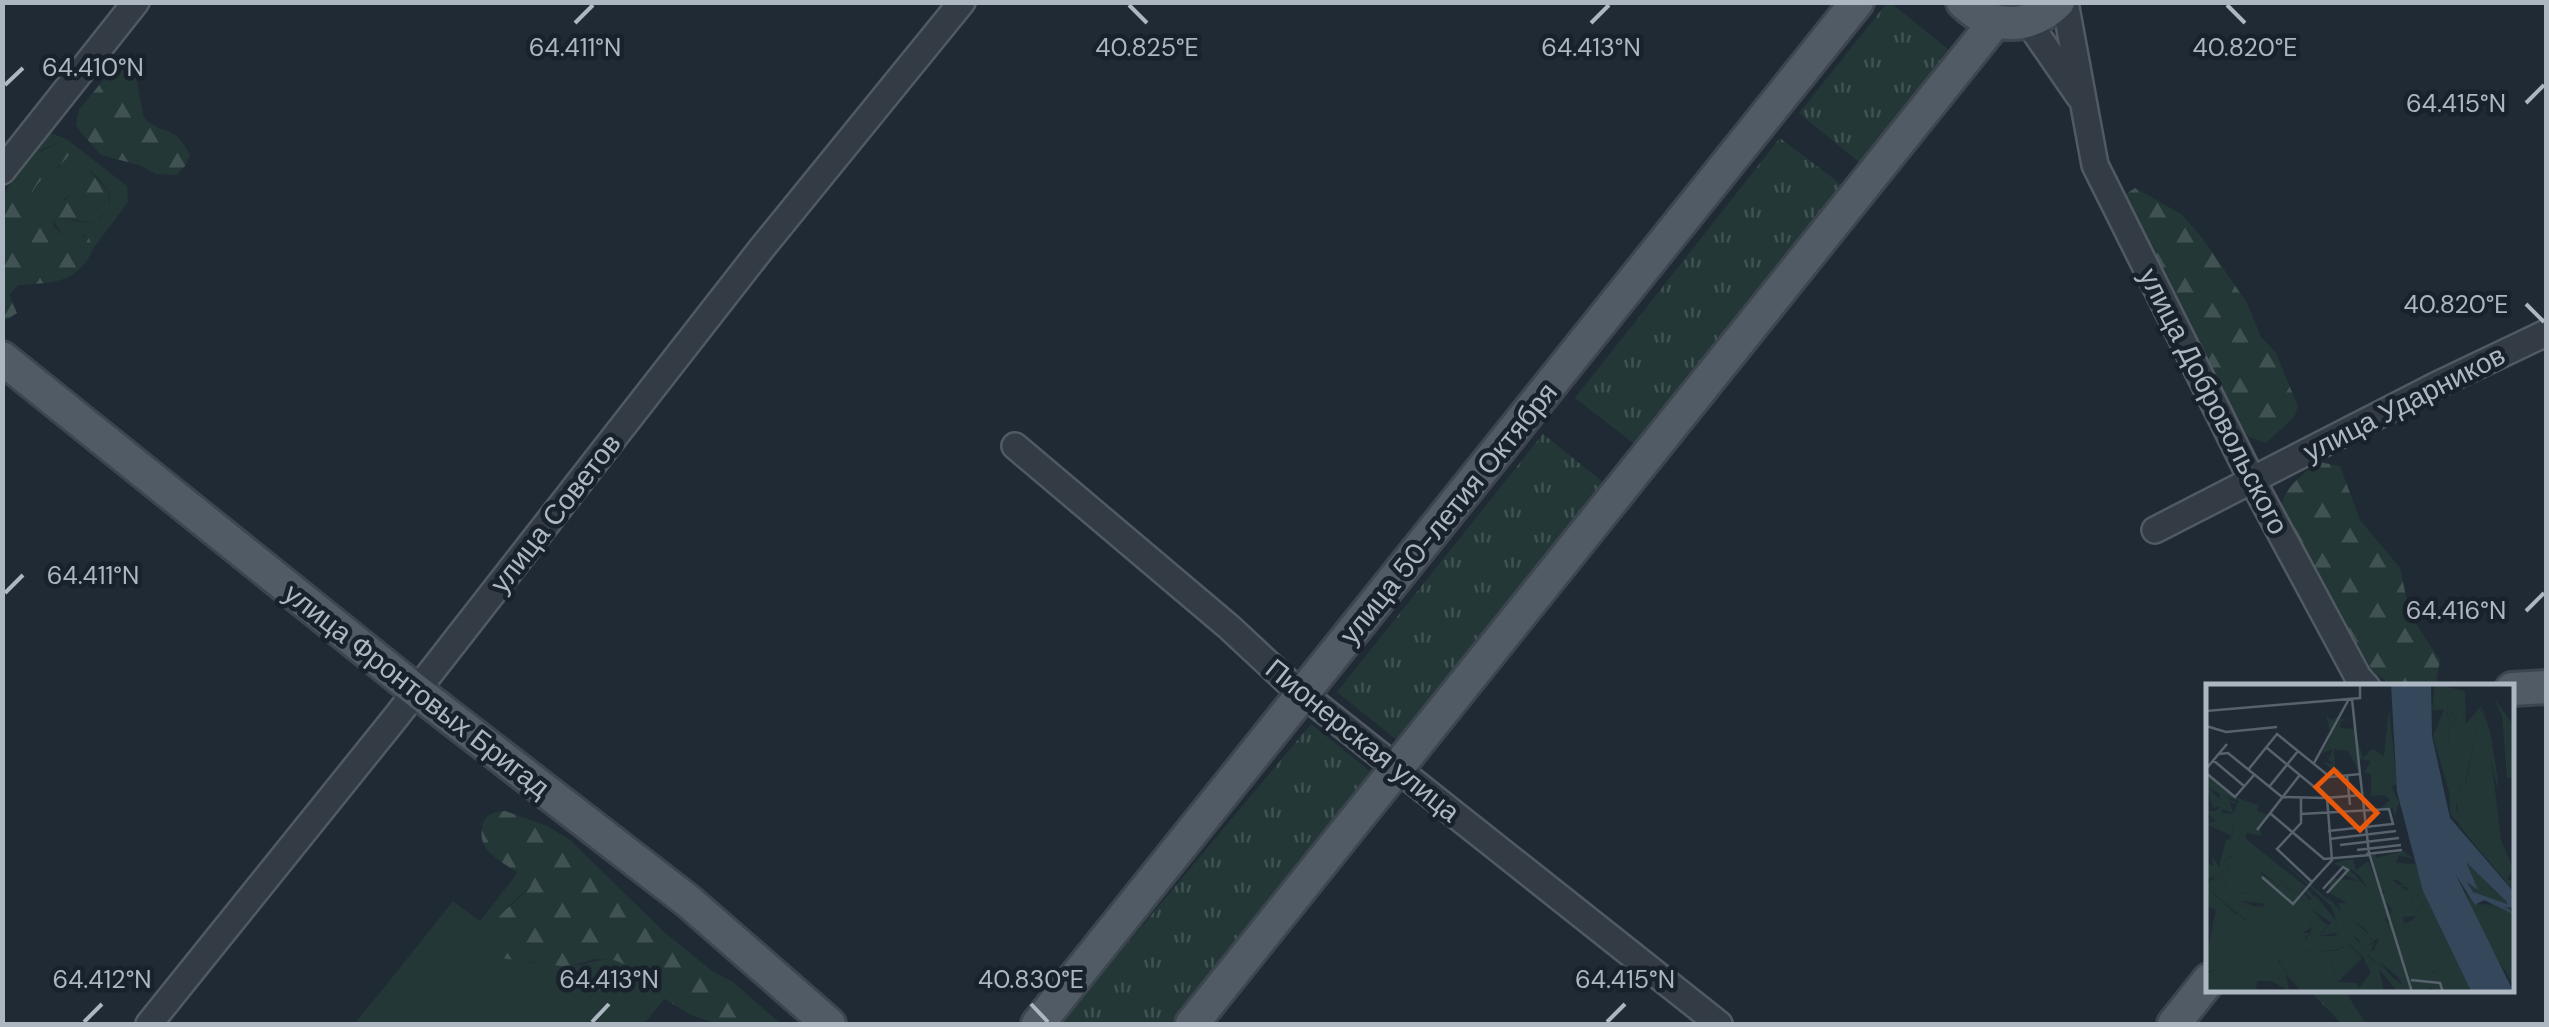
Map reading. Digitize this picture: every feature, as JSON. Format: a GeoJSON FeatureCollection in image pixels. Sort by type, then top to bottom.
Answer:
{"type":"FeatureCollection","features":[{"type":"Feature","properties":{"kind":"main road","name":"улица 50-летия Октября"},"geometry":{"type":"LineString","coordinates":[[1038,1024],[1857,2]]}},
{"type":"Feature","properties":{"kind":"main road"},"geometry":{"type":"LineString","coordinates":[[1963,2],[1981,17],[2011,22]]}},
{"type":"Feature","properties":{"kind":"main road"},"geometry":{"type":"LineString","coordinates":[[1192,1024],[1397,768],[2011,22],[2061,2]]}},
{"type":"Feature","properties":{"kind":"main road","name":"улица Фронтовых Бригад"},"geometry":{"type":"LineString","coordinates":[[2,358],[415,690],[688,901],[829,1024]]}},
{"type":"Feature","properties":{"kind":"main road"},"geometry":{"type":"LineString","coordinates":[[2514,690],[2546,687]]}},
{"type":"Feature","properties":{"kind":"main road"},"geometry":{"type":"LineString","coordinates":[[2174,1024],[2206,984]]}},
{"type":"Feature","properties":{"kind":"street"},"geometry":{"type":"LineString","coordinates":[[2,171],[136,2]]}},
{"type":"Feature","properties":{"kind":"street","name":"улица Советов"},"geometry":{"type":"LineString","coordinates":[[148,1024],[762,248],[962,2]]}},
{"type":"Feature","properties":{"kind":"street","name":"улица Добровольского"},"geometry":{"type":"LineString","coordinates":[[2061,2],[2095,165],[2252,480],[2364,684]]}},
{"type":"Feature","properties":{"kind":"street"},"geometry":{"type":"LineString","coordinates":[[2011,22],[2084,104]]}},
{"type":"Feature","properties":{"kind":"street","name":"улица Ударников"},"geometry":{"type":"LineString","coordinates":[[2155,530],[2546,333]]}},
{"type":"Feature","properties":{"kind":"street","name":"Пионерская улица"},"geometry":{"type":"LineString","coordinates":[[1016,446],[1303,694],[1719,1024]]}},
{"type":"Feature","properties":{"kind":"green space"},"geometry":{"type":"Polygon","coordinates":[[[1887,3],[1949,50],[1860,163],[1799,113],[1887,3]]]}},
{"type":"Feature","properties":{"kind":"green space"},"geometry":{"type":"Polygon","coordinates":[[[118,70],[129,70],[136,78],[144,118],[179,138],[190,155],[177,175],[156,174],[101,155],[79,130],[79,110],[104,79],[118,70]]]}},
{"type":"Feature","properties":{"kind":"green space"},"geometry":{"type":"Polygon","coordinates":[[[51,133],[68,140],[127,186],[128,202],[93,249],[85,235],[66,239],[53,221],[92,222],[105,213],[109,194],[86,167],[74,174],[74,191],[59,204],[44,207],[31,196],[42,177],[60,166],[63,141],[43,149],[17,173],[42,136],[51,133]]]}},
{"type":"Feature","properties":{"kind":"green space"},"geometry":{"type":"Polygon","coordinates":[[[1780,138],[1843,186],[1637,446],[1575,398],[1780,138]]]}},
{"type":"Feature","properties":{"kind":"green space"},"geometry":{"type":"Polygon","coordinates":[[[63,141],[68,144],[69,155],[31,196],[44,207],[61,202],[70,195],[75,168],[86,167],[108,191],[110,207],[97,221],[53,221],[66,238],[89,238],[93,249],[87,261],[71,275],[52,282],[18,285],[9,295],[17,313],[3,322],[3,196],[34,155],[63,141]]]}},
{"type":"Feature","properties":{"kind":"green space"},"geometry":{"type":"Polygon","coordinates":[[[2135,188],[2181,214],[2203,239],[2247,303],[2261,337],[2276,353],[2298,407],[2294,417],[2266,443],[2249,437],[2234,418],[2125,205],[2126,194],[2135,188]]]}},
{"type":"Feature","properties":{"kind":"green space"},"geometry":{"type":"Polygon","coordinates":[[[1543,434],[1604,483],[1398,741],[1337,692],[1543,434]]]}},
{"type":"Feature","properties":{"kind":"green space"},"geometry":{"type":"Polygon","coordinates":[[[2319,462],[2340,466],[2360,520],[2400,568],[2410,615],[2440,660],[2436,684],[2389,684],[2372,670],[2336,615],[2281,512],[2289,490],[2319,462]]]}},
{"type":"Feature","properties":{"kind":"green space"},"geometry":{"type":"Polygon","coordinates":[[[1311,724],[1371,772],[1170,1024],[1060,1024],[1311,724]]]}},
{"type":"Feature","properties":{"kind":"green space"},"geometry":{"type":"Polygon","coordinates":[[[505,811],[547,826],[570,840],[664,932],[712,971],[733,982],[781,1024],[718,1024],[691,1015],[647,988],[631,967],[614,960],[595,959],[568,967],[500,958],[492,947],[492,927],[531,886],[485,847],[483,823],[493,813],[505,811]]]}},
{"type":"Feature","properties":{"kind":"green space"},"geometry":{"type":"Polygon","coordinates":[[[519,871],[531,886],[507,907],[530,963],[569,966],[607,959],[622,962],[665,998],[644,1024],[380,1024],[393,996],[383,989],[453,901],[480,921],[519,871]]]}},
{"type":"Feature","properties":{"kind":"green space"},"geometry":{"type":"Polygon","coordinates":[[[383,989],[394,996],[380,1024],[354,1024],[383,989]]]}},
{"type":"Feature","properties":{"kind":"green space"},"geometry":{"type":"Polygon","coordinates":[[[2314,992],[2345,992],[2366,1024],[2342,1024],[2314,992]]]}}]}
